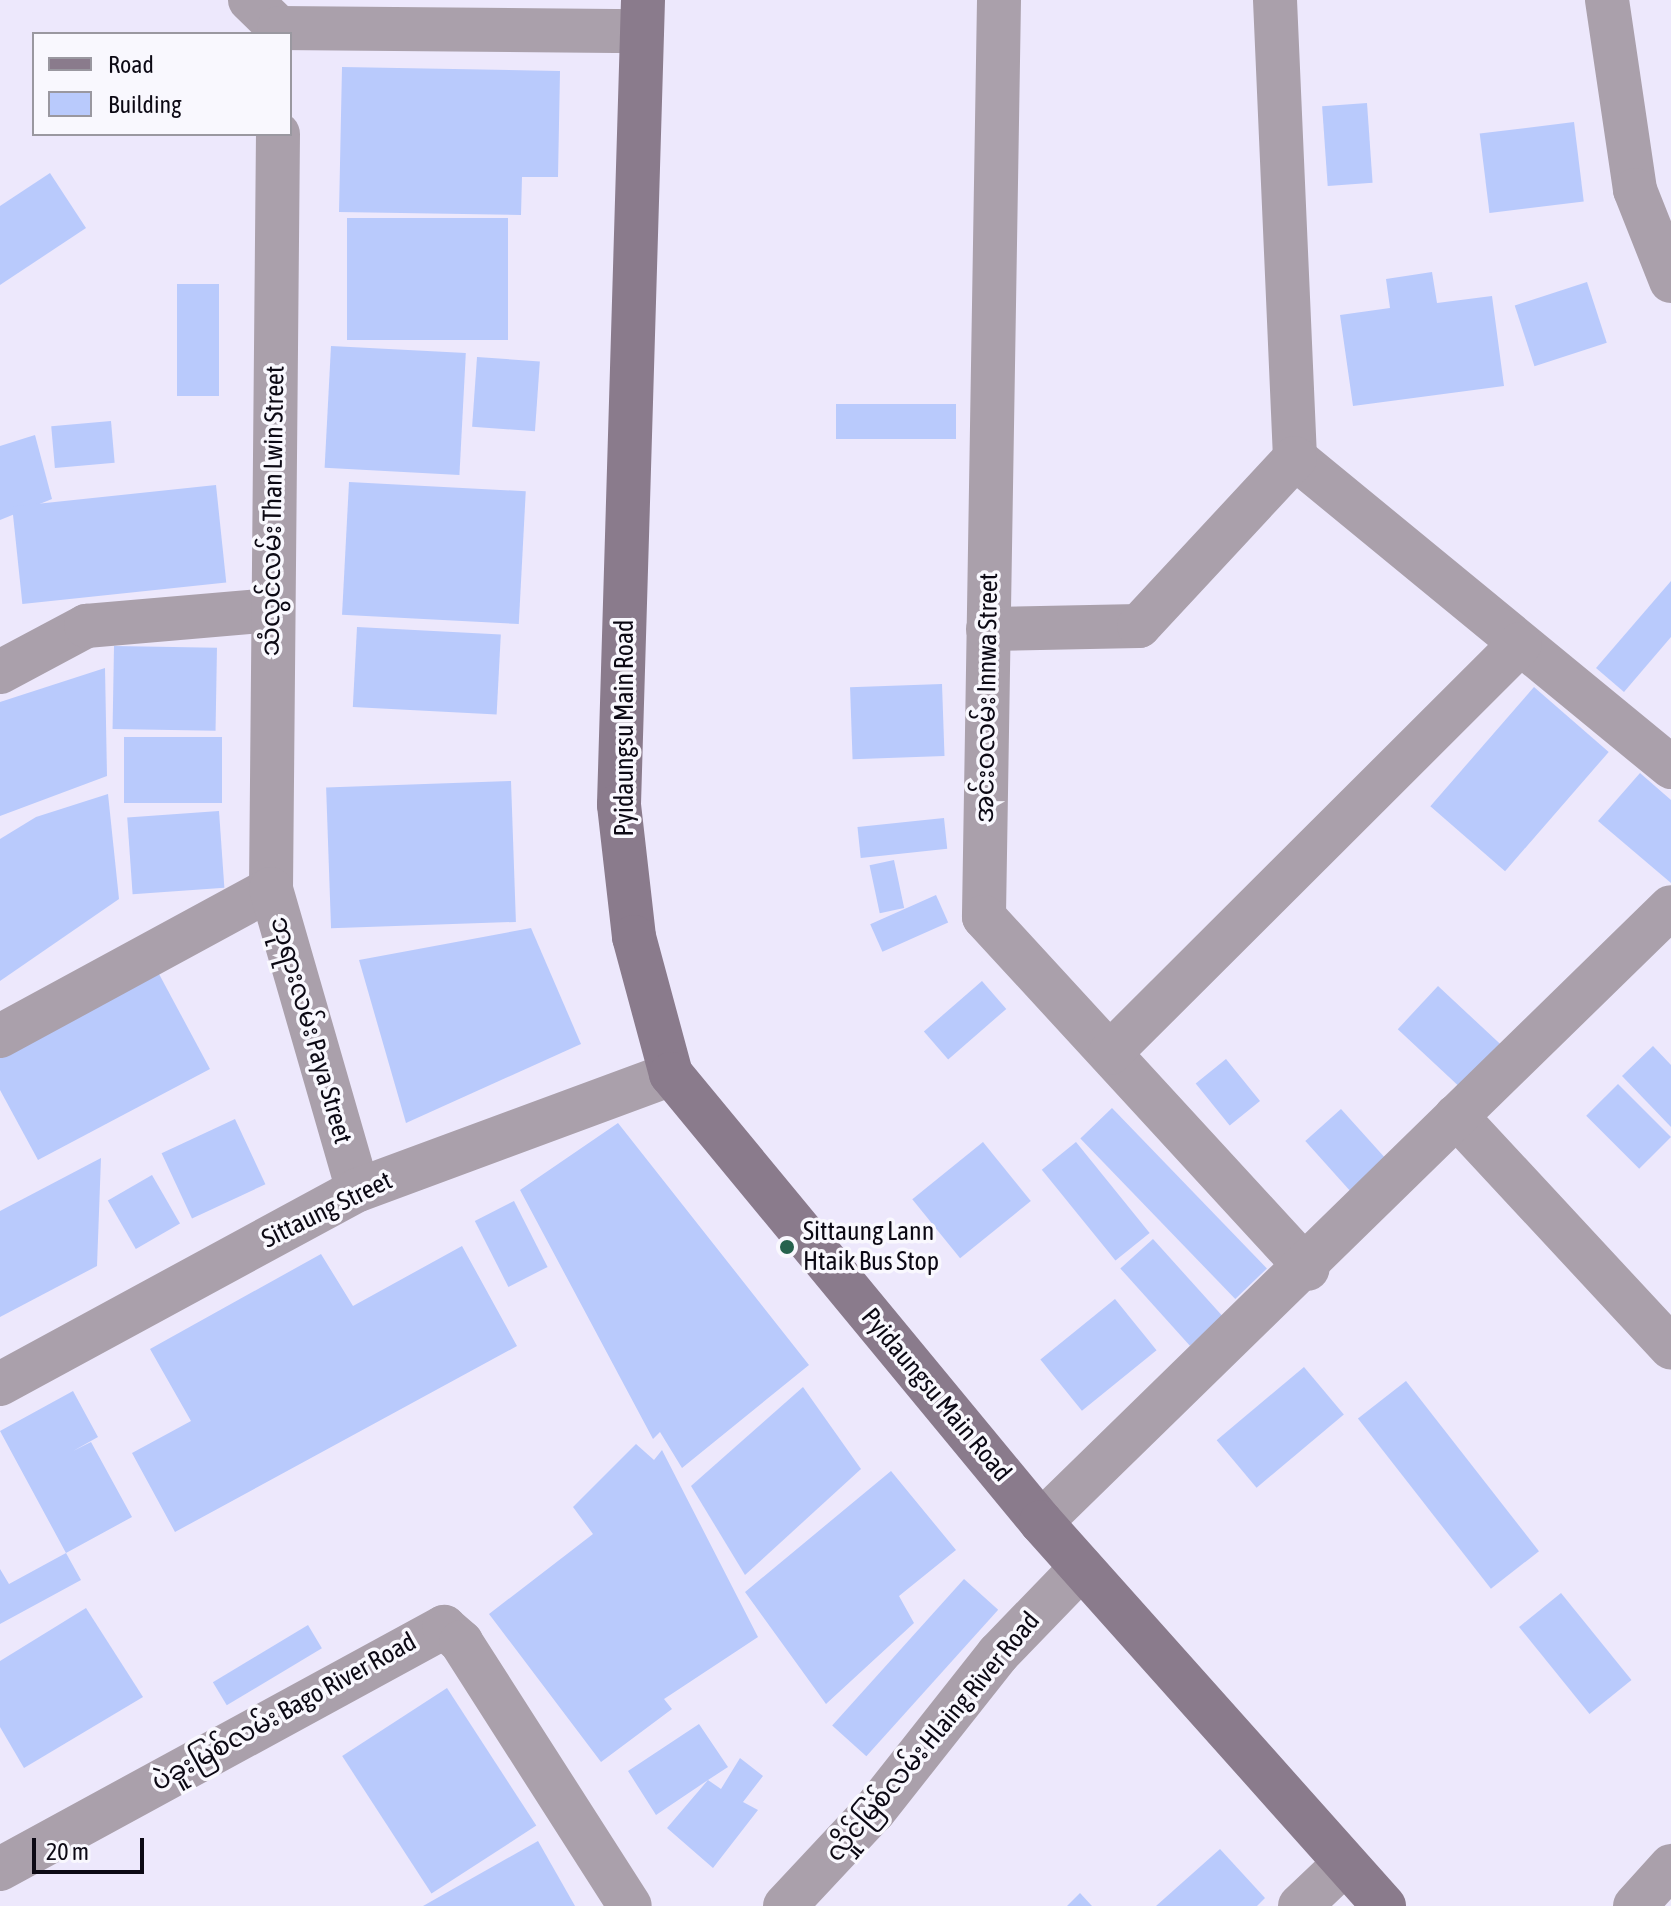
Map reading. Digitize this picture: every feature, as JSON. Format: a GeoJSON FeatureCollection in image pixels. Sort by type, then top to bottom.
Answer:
{"type":"FeatureCollection","features":[{"type":"Feature","properties":{"kind":"main road","name":"Pyidaungsu Main Road"},"geometry":{"type":"LineString","coordinates":[[643,16],[619,805],[634,937],[671,1074],[1041,1522],[1343,1865],[1384,1906]]}},
{"type":"Feature","properties":{"kind":"street","name":"အင်းဝလမ်း Innwa Street"},"geometry":{"type":"LineString","coordinates":[[999,0],[984,917],[1308,1269]]}},
{"type":"Feature","properties":{"kind":"street"},"geometry":{"type":"LineString","coordinates":[[988,629],[1139,626],[1295,458],[1275,0]]}},
{"type":"Feature","properties":{"kind":"street"},"geometry":{"type":"LineString","coordinates":[[1607,0],[1635,190],[1671,281]]}},
{"type":"Feature","properties":{"kind":"street"},"geometry":{"type":"LineString","coordinates":[[272,16],[643,16]]}},
{"type":"Feature","properties":{"kind":"street","name":"သံလွင်လမ်း Than Lwin Street"},"geometry":{"type":"LineString","coordinates":[[271,889],[271,610],[278,136]]}},
{"type":"Feature","properties":{"kind":"street"},"geometry":{"type":"LineString","coordinates":[[1295,458],[1671,767]]}},
{"type":"Feature","properties":{"kind":"street"},"geometry":{"type":"LineString","coordinates":[[0,672],[86,626],[271,610]]}},
{"type":"Feature","properties":{"kind":"street"},"geometry":{"type":"LineString","coordinates":[[1110,1053],[1520,644]]}},
{"type":"Feature","properties":{"kind":"street","name":"ဘုရားလမ်း Paya Street"},"geometry":{"type":"LineString","coordinates":[[0,1036],[271,889],[358,1190]]}},
{"type":"Feature","properties":{"kind":"street"},"geometry":{"type":"LineString","coordinates":[[1041,1522],[1308,1269],[1456,1116],[1671,907]]}},
{"type":"Feature","properties":{"kind":"street","name":"Sittaung Street"},"geometry":{"type":"LineString","coordinates":[[0,1384],[358,1190],[671,1074]]}},
{"type":"Feature","properties":{"kind":"street"},"geometry":{"type":"LineString","coordinates":[[1456,1116],[1671,1347]]}},
{"type":"Feature","properties":{"kind":"street","name":"လှိုင်မြစ်လမ်း Hlaing River Road"},"geometry":{"type":"LineString","coordinates":[[785,1906],[1081,1568]]}},
{"type":"Feature","properties":{"kind":"street","name":"ပဲခူးမြစ်လမ်း Bago River Road"},"geometry":{"type":"LineString","coordinates":[[0,1869],[444,1627],[461,1642],[630,1906]]}},
{"type":"Feature","properties":{"kind":"street"},"geometry":{"type":"LineString","coordinates":[[1300,1906],[1343,1865]]}},
{"type":"Feature","properties":{"kind":"street"},"geometry":{"type":"LineString","coordinates":[[1635,1906],[1671,1866]]}},
{"type":"Feature","properties":{"kind":"building"},"geometry":{"type":"Polygon","coordinates":[[[342,67],[560,71],[558,177],[522,177],[521,215],[339,212],[342,67]]]}},
{"type":"Feature","properties":{"kind":"building"},"geometry":{"type":"Polygon","coordinates":[[[1367,103],[1373,183],[1328,186],[1322,106],[1367,103]]]}},
{"type":"Feature","properties":{"kind":"building"},"geometry":{"type":"Polygon","coordinates":[[[1574,122],[1584,201],[1489,213],[1480,134],[1574,122]]]}},
{"type":"Feature","properties":{"kind":"building"},"geometry":{"type":"Polygon","coordinates":[[[50,173],[86,228],[0,285],[0,206],[50,173]]]}},
{"type":"Feature","properties":{"kind":"building"},"geometry":{"type":"Polygon","coordinates":[[[347,218],[508,218],[508,340],[347,340],[347,218]]]}},
{"type":"Feature","properties":{"kind":"building"},"geometry":{"type":"Polygon","coordinates":[[[1432,272],[1437,303],[1492,296],[1504,386],[1353,406],[1340,315],[1390,308],[1386,279],[1432,272]]]}},
{"type":"Feature","properties":{"kind":"building"},"geometry":{"type":"Polygon","coordinates":[[[1587,282],[1607,343],[1534,366],[1515,305],[1587,282]]]}},
{"type":"Feature","properties":{"kind":"building"},"geometry":{"type":"Polygon","coordinates":[[[177,284],[219,284],[219,396],[177,396],[177,284]]]}},
{"type":"Feature","properties":{"kind":"building"},"geometry":{"type":"Polygon","coordinates":[[[331,346],[466,353],[459,475],[325,468],[331,346]]]}},
{"type":"Feature","properties":{"kind":"building"},"geometry":{"type":"Polygon","coordinates":[[[477,357],[540,361],[535,431],[472,427],[477,357]]]}},
{"type":"Feature","properties":{"kind":"building"},"geometry":{"type":"Polygon","coordinates":[[[836,404],[956,404],[956,439],[836,439],[836,404]]]}},
{"type":"Feature","properties":{"kind":"building"},"geometry":{"type":"Polygon","coordinates":[[[111,421],[115,463],[55,468],[51,426],[111,421]]]}},
{"type":"Feature","properties":{"kind":"building"},"geometry":{"type":"Polygon","coordinates":[[[35,435],[52,499],[0,520],[0,446],[35,435]]]}},
{"type":"Feature","properties":{"kind":"building"},"geometry":{"type":"Polygon","coordinates":[[[349,482],[526,491],[519,624],[342,615],[349,482]]]}},
{"type":"Feature","properties":{"kind":"building"},"geometry":{"type":"Polygon","coordinates":[[[216,485],[226,582],[22,604],[12,506],[216,485]]]}},
{"type":"Feature","properties":{"kind":"building"},"geometry":{"type":"Polygon","coordinates":[[[1671,581],[1671,637],[1624,692],[1596,668],[1671,581]]]}},
{"type":"Feature","properties":{"kind":"building"},"geometry":{"type":"Polygon","coordinates":[[[357,627],[501,635],[497,714],[353,707],[357,627]]]}},
{"type":"Feature","properties":{"kind":"building"},"geometry":{"type":"Polygon","coordinates":[[[114,646],[217,648],[216,731],[113,729],[114,646]]]}},
{"type":"Feature","properties":{"kind":"building"},"geometry":{"type":"Polygon","coordinates":[[[105,668],[107,776],[0,816],[0,702],[105,668]]]}},
{"type":"Feature","properties":{"kind":"building"},"geometry":{"type":"Polygon","coordinates":[[[942,684],[945,756],[853,759],[850,687],[942,684]]]}},
{"type":"Feature","properties":{"kind":"building"},"geometry":{"type":"Polygon","coordinates":[[[1534,687],[1609,752],[1505,871],[1430,806],[1534,687]]]}},
{"type":"Feature","properties":{"kind":"building"},"geometry":{"type":"Polygon","coordinates":[[[124,737],[222,737],[222,803],[124,803],[124,737]]]}},
{"type":"Feature","properties":{"kind":"building"},"geometry":{"type":"Polygon","coordinates":[[[1640,773],[1671,800],[1671,883],[1598,821],[1640,773]]]}},
{"type":"Feature","properties":{"kind":"building"},"geometry":{"type":"Polygon","coordinates":[[[511,781],[516,922],[331,928],[326,787],[511,781]]]}},
{"type":"Feature","properties":{"kind":"building"},"geometry":{"type":"Polygon","coordinates":[[[108,794],[119,899],[0,981],[0,839],[36,817],[108,794]]]}},
{"type":"Feature","properties":{"kind":"building"},"geometry":{"type":"Polygon","coordinates":[[[219,811],[224,888],[133,894],[127,817],[219,811]]]}},
{"type":"Feature","properties":{"kind":"building"},"geometry":{"type":"Polygon","coordinates":[[[944,818],[947,849],[861,858],[857,827],[944,818]]]}},
{"type":"Feature","properties":{"kind":"building"},"geometry":{"type":"Polygon","coordinates":[[[894,860],[904,908],[880,913],[870,865],[894,860]]]}},
{"type":"Feature","properties":{"kind":"building"},"geometry":{"type":"Polygon","coordinates":[[[936,895],[948,922],[882,952],[870,924],[936,895]]]}},
{"type":"Feature","properties":{"kind":"building"},"geometry":{"type":"Polygon","coordinates":[[[531,928],[581,1044],[406,1123],[359,960],[531,928]]]}},
{"type":"Feature","properties":{"kind":"building"},"geometry":{"type":"Polygon","coordinates":[[[159,974],[210,1069],[38,1160],[0,1090],[0,1058],[159,974]]]}},
{"type":"Feature","properties":{"kind":"building"},"geometry":{"type":"Polygon","coordinates":[[[982,981],[1006,1009],[948,1059],[924,1032],[982,981]]]}},
{"type":"Feature","properties":{"kind":"building"},"geometry":{"type":"Polygon","coordinates":[[[1438,986],[1510,1054],[1470,1097],[1398,1029],[1438,986]]]}},
{"type":"Feature","properties":{"kind":"building"},"geometry":{"type":"Polygon","coordinates":[[[1653,1046],[1671,1065],[1671,1127],[1622,1076],[1653,1046]]]}},
{"type":"Feature","properties":{"kind":"building"},"geometry":{"type":"Polygon","coordinates":[[[1226,1059],[1260,1101],[1230,1126],[1196,1084],[1226,1059]]]}},
{"type":"Feature","properties":{"kind":"building"},"geometry":{"type":"Polygon","coordinates":[[[1618,1084],[1671,1137],[1639,1169],[1586,1116],[1618,1084]]]}},
{"type":"Feature","properties":{"kind":"building"},"geometry":{"type":"Polygon","coordinates":[[[1112,1108],[1267,1268],[1235,1299],[1080,1139],[1112,1108]]]}},
{"type":"Feature","properties":{"kind":"building"},"geometry":{"type":"Polygon","coordinates":[[[1341,1109],[1385,1158],[1349,1190],[1305,1141],[1341,1109]]]}},
{"type":"Feature","properties":{"kind":"building"},"geometry":{"type":"Polygon","coordinates":[[[235,1119],[265,1184],[192,1218],[162,1153],[235,1119]]]}},
{"type":"Feature","properties":{"kind":"building"},"geometry":{"type":"Polygon","coordinates":[[[618,1123],[809,1365],[682,1468],[660,1432],[653,1439],[520,1190],[618,1123]]]}},
{"type":"Feature","properties":{"kind":"building"},"geometry":{"type":"Polygon","coordinates":[[[983,1142],[1031,1201],[960,1258],[912,1199],[983,1142]]]}},
{"type":"Feature","properties":{"kind":"building"},"geometry":{"type":"Polygon","coordinates":[[[1076,1142],[1150,1233],[1115,1261],[1042,1170],[1076,1142]]]}},
{"type":"Feature","properties":{"kind":"building"},"geometry":{"type":"Polygon","coordinates":[[[101,1158],[97,1266],[0,1317],[0,1211],[101,1158]]]}},
{"type":"Feature","properties":{"kind":"building"},"geometry":{"type":"Polygon","coordinates":[[[152,1175],[180,1223],[136,1249],[108,1200],[152,1175]]]}},
{"type":"Feature","properties":{"kind":"building"},"geometry":{"type":"Polygon","coordinates":[[[514,1201],[548,1267],[508,1287],[475,1221],[514,1201]]]}},
{"type":"Feature","properties":{"kind":"building"},"geometry":{"type":"Polygon","coordinates":[[[1153,1239],[1223,1316],[1190,1346],[1120,1268],[1153,1239]]]}},
{"type":"Feature","properties":{"kind":"building"},"geometry":{"type":"Polygon","coordinates":[[[462,1246],[517,1346],[175,1532],[132,1453],[191,1421],[150,1349],[321,1254],[353,1306],[462,1246]]]}},
{"type":"Feature","properties":{"kind":"building"},"geometry":{"type":"Polygon","coordinates":[[[1115,1299],[1157,1350],[1082,1411],[1040,1359],[1115,1299]]]}},
{"type":"Feature","properties":{"kind":"building"},"geometry":{"type":"Polygon","coordinates":[[[1304,1367],[1344,1414],[1257,1488],[1217,1440],[1304,1367]]]}},
{"type":"Feature","properties":{"kind":"building"},"geometry":{"type":"Polygon","coordinates":[[[1406,1381],[1539,1551],[1491,1589],[1358,1419],[1406,1381]]]}},
{"type":"Feature","properties":{"kind":"building"},"geometry":{"type":"Polygon","coordinates":[[[803,1387],[861,1469],[745,1575],[691,1486],[803,1387]]]}},
{"type":"Feature","properties":{"kind":"building"},"geometry":{"type":"Polygon","coordinates":[[[73,1391],[98,1437],[73,1451],[91,1442],[132,1517],[66,1553],[0,1431],[73,1391]]]}},
{"type":"Feature","properties":{"kind":"building"},"geometry":{"type":"Polygon","coordinates":[[[636,1444],[654,1460],[662,1450],[758,1637],[664,1699],[672,1709],[601,1762],[489,1614],[593,1534],[573,1507],[636,1444]]]}},
{"type":"Feature","properties":{"kind":"building"},"geometry":{"type":"Polygon","coordinates":[[[891,1471],[956,1550],[899,1596],[914,1623],[826,1704],[745,1592],[891,1471]]]}},
{"type":"Feature","properties":{"kind":"building"},"geometry":{"type":"Polygon","coordinates":[[[66,1553],[81,1580],[0,1624],[0,1569],[9,1584],[66,1553]]]}},
{"type":"Feature","properties":{"kind":"building"},"geometry":{"type":"Polygon","coordinates":[[[964,1579],[998,1610],[866,1756],[832,1725],[964,1579]]]}},
{"type":"Feature","properties":{"kind":"building"},"geometry":{"type":"Polygon","coordinates":[[[1561,1593],[1631,1680],[1590,1714],[1519,1627],[1561,1593]]]}},
{"type":"Feature","properties":{"kind":"building"},"geometry":{"type":"Polygon","coordinates":[[[86,1608],[143,1697],[24,1768],[0,1727],[0,1661],[86,1608]]]}},
{"type":"Feature","properties":{"kind":"building"},"geometry":{"type":"Polygon","coordinates":[[[308,1625],[322,1648],[227,1705],[213,1682],[308,1625]]]}},
{"type":"Feature","properties":{"kind":"building"},"geometry":{"type":"Polygon","coordinates":[[[447,1688],[536,1826],[431,1894],[342,1756],[447,1688]]]}},
{"type":"Feature","properties":{"kind":"building"},"geometry":{"type":"Polygon","coordinates":[[[699,1724],[728,1767],[656,1815],[628,1771],[699,1724]]]}},
{"type":"Feature","properties":{"kind":"building"},"geometry":{"type":"Polygon","coordinates":[[[740,1758],[763,1776],[743,1802],[758,1810],[713,1868],[667,1828],[708,1780],[721,1789],[740,1758]]]}},
{"type":"Feature","properties":{"kind":"building"},"geometry":{"type":"Polygon","coordinates":[[[538,1841],[575,1906],[423,1906],[538,1841]]]}},
{"type":"Feature","properties":{"kind":"building"},"geometry":{"type":"Polygon","coordinates":[[[1220,1849],[1265,1898],[1257,1906],[1156,1906],[1220,1849]]]}},
{"type":"Feature","properties":{"kind":"building"},"geometry":{"type":"Polygon","coordinates":[[[1080,1893],[1092,1906],[1067,1906],[1080,1893]]]}},
{"type":"Feature","properties":{"kind":"place","name":"Sittaung Lann Htaik Bus Stop"},"geometry":{"type":"Point","coordinates":[787,1247]}}]}
